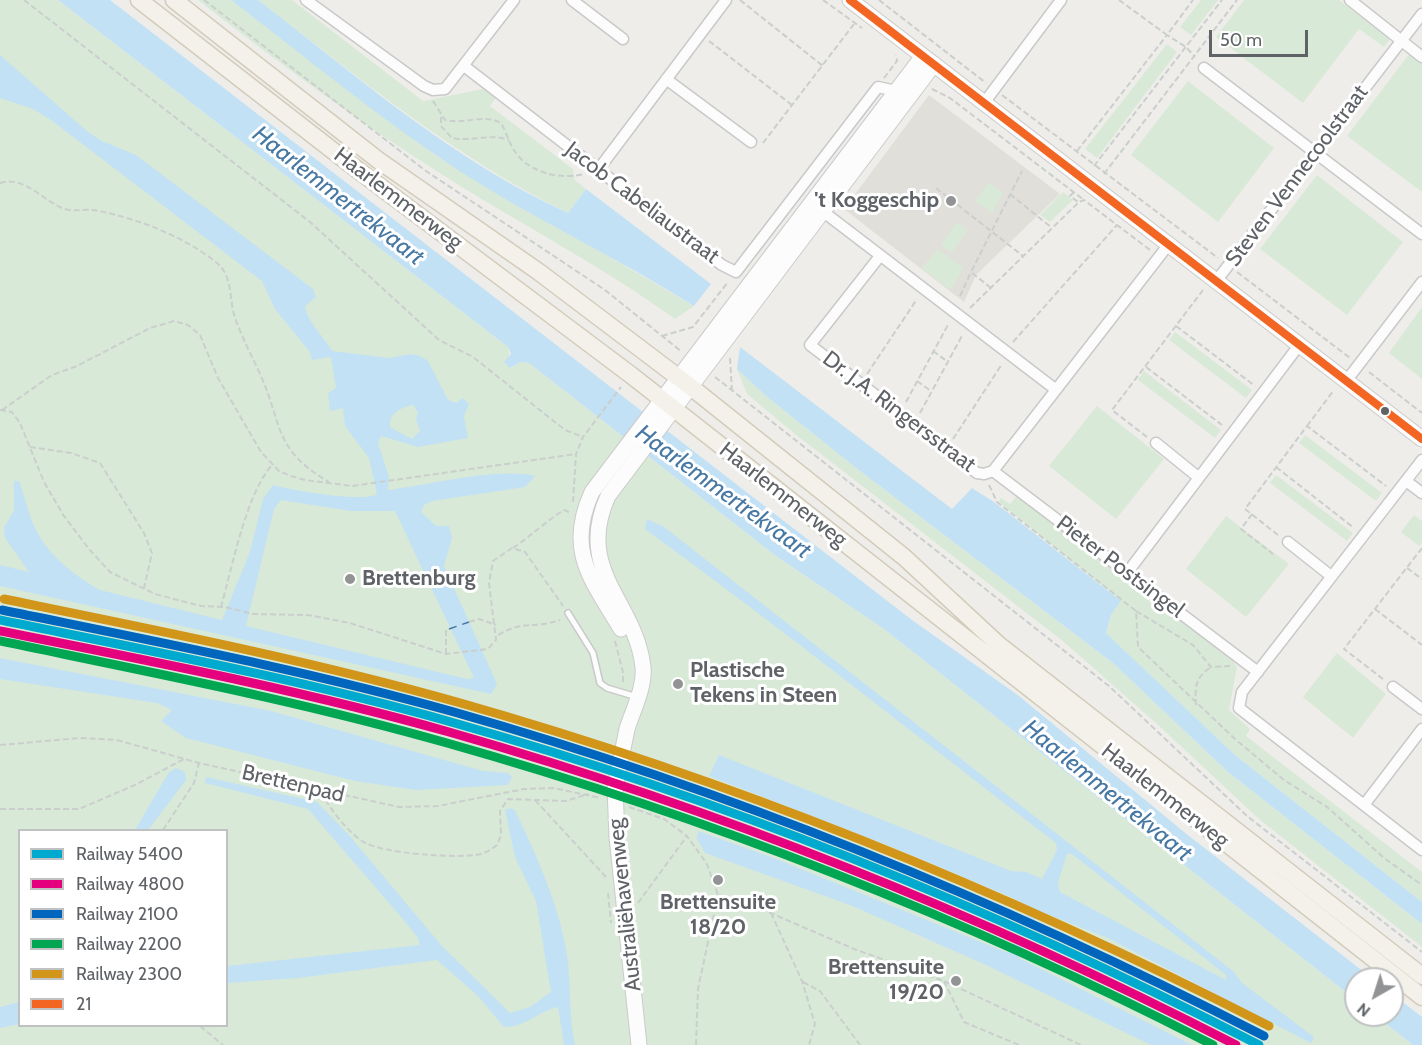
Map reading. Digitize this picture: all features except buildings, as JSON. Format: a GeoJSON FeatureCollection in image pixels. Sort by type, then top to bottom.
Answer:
{"type":"FeatureCollection","features":[{"type":"Feature","properties":{"kind":"main road","name":"Haarlemmerweg"},"geometry":{"type":"LineString","coordinates":[[139,0],[663,410],[1422,997]]}},
{"type":"Feature","properties":{"kind":"main road","name":"Haarlemmerweg"},"geometry":{"type":"LineString","coordinates":[[174,0],[378,160],[539,272],[685,382],[904,557],[999,645],[1422,976]]}},
{"type":"Feature","properties":{"kind":"street"},"geometry":{"type":"LineString","coordinates":[[306,0],[423,86],[433,90],[445,89],[514,0]]}},
{"type":"Feature","properties":{"kind":"street"},"geometry":{"type":"LineString","coordinates":[[572,0],[624,39]]}},
{"type":"Feature","properties":{"kind":"street"},"geometry":{"type":"LineString","coordinates":[[598,170],[726,0]]}},
{"type":"Feature","properties":{"kind":"street"},"geometry":{"type":"LineString","coordinates":[[851,0],[1422,439]]}},
{"type":"Feature","properties":{"kind":"street"},"geometry":{"type":"LineString","coordinates":[[984,103],[1061,0]]}},
{"type":"Feature","properties":{"kind":"street"},"geometry":{"type":"LineString","coordinates":[[1350,0],[1422,57]]}},
{"type":"Feature","properties":{"kind":"street","name":"Steven Vennecoolstraat"},"geometry":{"type":"LineString","coordinates":[[1217,280],[1422,15]]}},
{"type":"Feature","properties":{"kind":"street"},"geometry":{"type":"LineString","coordinates":[[685,382],[928,60]]}},
{"type":"Feature","properties":{"kind":"street","name":"Jacob Cabeliaustraat"},"geometry":{"type":"LineString","coordinates":[[464,66],[722,266],[736,272],[878,87]]}},
{"type":"Feature","properties":{"kind":"street"},"geometry":{"type":"LineString","coordinates":[[1204,68],[1422,234]]}},
{"type":"Feature","properties":{"kind":"street"},"geometry":{"type":"LineString","coordinates":[[666,79],[751,142]]}},
{"type":"Feature","properties":{"kind":"street"},"geometry":{"type":"LineString","coordinates":[[878,87],[902,95]]}},
{"type":"Feature","properties":{"kind":"street"},"geometry":{"type":"LineString","coordinates":[[685,382],[705,370],[803,239],[902,95]]}},
{"type":"Feature","properties":{"kind":"street"},"geometry":{"type":"LineString","coordinates":[[821,210],[925,290],[958,322],[1008,353],[1055,389]]}},
{"type":"Feature","properties":{"kind":"street"},"geometry":{"type":"LineString","coordinates":[[989,473],[1169,244]]}},
{"type":"Feature","properties":{"kind":"street","name":"Dr. J.A. Ringersstraat"},"geometry":{"type":"LineString","coordinates":[[880,256],[810,345],[977,473],[989,473]]}},
{"type":"Feature","properties":{"kind":"street"},"geometry":{"type":"LineString","coordinates":[[1347,380],[1422,282]]}},
{"type":"Feature","properties":{"kind":"street"},"geometry":{"type":"LineString","coordinates":[[1127,573],[1300,344]]}},
{"type":"Feature","properties":{"kind":"street","name":"Australiëhavenweg"},"geometry":{"type":"LineString","coordinates":[[639,1045],[617,837],[615,788],[627,729],[643,678],[641,656],[608,583],[597,545],[599,521],[604,505],[626,457],[685,382]]}},
{"type":"Feature","properties":{"kind":"street"},"geometry":{"type":"LineString","coordinates":[[1156,444],[1198,477]]}},
{"type":"Feature","properties":{"kind":"street"},"geometry":{"type":"LineString","coordinates":[[1422,460],[1242,692],[1239,708],[1422,850]]}},
{"type":"Feature","properties":{"kind":"street","name":"Pieter Postsingel"},"geometry":{"type":"LineString","coordinates":[[989,473],[1258,672]]}},
{"type":"Feature","properties":{"kind":"street"},"geometry":{"type":"LineString","coordinates":[[1406,481],[1422,493]]}},
{"type":"Feature","properties":{"kind":"street"},"geometry":{"type":"LineString","coordinates":[[1288,542],[1332,576]]}},
{"type":"Feature","properties":{"kind":"street"},"geometry":{"type":"LineString","coordinates":[[1393,687],[1422,709]]}},
{"type":"Feature","properties":{"kind":"street"},"geometry":{"type":"LineString","coordinates":[[1364,805],[1422,729]]}},
{"type":"Feature","properties":{"kind":"lane"},"geometry":{"type":"LineString","coordinates":[[570,615],[593,653],[600,683],[607,688],[638,696]]}},
{"type":"Feature","properties":{"kind":"path"},"geometry":{"type":"LineString","coordinates":[[24,0],[310,222],[439,340],[473,357],[566,430],[583,437]]}},
{"type":"Feature","properties":{"kind":"path","name":"Haarlemmerweg"},"geometry":{"type":"LineString","coordinates":[[204,0],[426,171],[605,290],[662,336],[693,327],[736,272]]}},
{"type":"Feature","properties":{"kind":"path"},"geometry":{"type":"LineString","coordinates":[[740,0],[823,66]]}},
{"type":"Feature","properties":{"kind":"path"},"geometry":{"type":"LineString","coordinates":[[879,0],[1422,413]]}},
{"type":"Feature","properties":{"kind":"path"},"geometry":{"type":"LineString","coordinates":[[1119,0],[1165,35],[1186,47],[1194,57]]}},
{"type":"Feature","properties":{"kind":"path"},"geometry":{"type":"LineString","coordinates":[[1077,151],[1193,0]]}},
{"type":"Feature","properties":{"kind":"path"},"geometry":{"type":"LineString","coordinates":[[1084,200],[1095,165],[1222,0]]}},
{"type":"Feature","properties":{"kind":"path"},"geometry":{"type":"LineString","coordinates":[[1078,202],[1070,195],[1105,173],[1237,0]]}},
{"type":"Feature","properties":{"kind":"path"},"geometry":{"type":"LineString","coordinates":[[751,142],[759,149],[854,24]]}},
{"type":"Feature","properties":{"kind":"path"},"geometry":{"type":"LineString","coordinates":[[878,87],[897,61],[896,52],[914,27]]}},
{"type":"Feature","properties":{"kind":"path"},"geometry":{"type":"LineString","coordinates":[[700,34],[792,105]]}},
{"type":"Feature","properties":{"kind":"path"},"geometry":{"type":"LineString","coordinates":[[423,86],[445,120],[453,122],[492,119],[501,123],[522,160],[533,168],[545,173],[579,175],[598,170]]}},
{"type":"Feature","properties":{"kind":"path"},"geometry":{"type":"LineString","coordinates":[[931,89],[950,98],[1084,200]]}},
{"type":"Feature","properties":{"kind":"path"},"geometry":{"type":"LineString","coordinates":[[441,115],[441,126],[452,138],[470,139],[490,135],[509,140]]}},
{"type":"Feature","properties":{"kind":"path"},"geometry":{"type":"LineString","coordinates":[[960,296],[1022,171]]}},
{"type":"Feature","properties":{"kind":"path"},"geometry":{"type":"LineString","coordinates":[[0,183],[6,181],[26,186],[65,209],[92,210],[174,235],[219,264],[230,285],[234,315],[262,378],[284,442],[305,467],[331,483]]}},
{"type":"Feature","properties":{"kind":"path"},"geometry":{"type":"LineString","coordinates":[[936,188],[1023,256]]}},
{"type":"Feature","properties":{"kind":"path"},"geometry":{"type":"LineString","coordinates":[[1010,194],[1052,228]]}},
{"type":"Feature","properties":{"kind":"path"},"geometry":{"type":"LineString","coordinates":[[958,322],[963,333],[919,414],[905,403],[949,322],[958,322],[1078,202],[1084,200]]}},
{"type":"Feature","properties":{"kind":"path"},"geometry":{"type":"LineString","coordinates":[[946,449],[1008,353],[1117,225]]}},
{"type":"Feature","properties":{"kind":"path"},"geometry":{"type":"LineString","coordinates":[[971,272],[991,288]]}},
{"type":"Feature","properties":{"kind":"path"},"geometry":{"type":"LineString","coordinates":[[861,383],[925,290]]}},
{"type":"Feature","properties":{"kind":"path"},"geometry":{"type":"LineString","coordinates":[[1156,444],[1112,410],[1203,290]]}},
{"type":"Feature","properties":{"kind":"path"},"geometry":{"type":"LineString","coordinates":[[1,410],[52,375],[77,366],[150,328],[174,321],[188,325],[200,335],[234,409],[261,452],[279,471],[306,480],[370,484],[576,454]]}},
{"type":"Feature","properties":{"kind":"path"},"geometry":{"type":"LineString","coordinates":[[1176,326],[1263,392]]}},
{"type":"Feature","properties":{"kind":"path"},"geometry":{"type":"LineString","coordinates":[[933,351],[948,362]]}},
{"type":"Feature","properties":{"kind":"path"},"geometry":{"type":"LineString","coordinates":[[1145,366],[1232,433]]}},
{"type":"Feature","properties":{"kind":"path","name":"Haarlemmerweg"},"geometry":{"type":"LineString","coordinates":[[705,370],[1109,686],[1247,816],[1422,952]]}},
{"type":"Feature","properties":{"kind":"path"},"geometry":{"type":"LineString","coordinates":[[917,381],[932,391]]}},
{"type":"Feature","properties":{"kind":"path"},"geometry":{"type":"LineString","coordinates":[[1,410],[12,412],[20,423],[44,482],[64,516],[110,572],[144,589],[201,606],[225,607],[253,614],[308,615],[350,623],[446,654],[459,654],[484,650],[494,644],[498,635],[489,583],[493,561],[531,537],[546,521],[564,510],[572,512],[576,454],[583,437],[619,390]]}},
{"type":"Feature","properties":{"kind":"path"},"geometry":{"type":"LineString","coordinates":[[1288,542],[1245,509],[1334,390]]}},
{"type":"Feature","properties":{"kind":"path"},"geometry":{"type":"LineString","coordinates":[[1307,426],[1396,494]]}},
{"type":"Feature","properties":{"kind":"path"},"geometry":{"type":"LineString","coordinates":[[30,447],[71,453],[100,463],[144,533],[152,553],[144,589]]}},
{"type":"Feature","properties":{"kind":"path"},"geometry":{"type":"LineString","coordinates":[[221,607],[250,506],[266,471],[272,465]]}},
{"type":"Feature","properties":{"kind":"path"},"geometry":{"type":"LineString","coordinates":[[1276,467],[1363,536]]}},
{"type":"Feature","properties":{"kind":"path"},"geometry":{"type":"LineString","coordinates":[[989,473],[997,502],[1136,611],[1193,645],[1211,667]]}},
{"type":"Feature","properties":{"kind":"path"},"geometry":{"type":"LineString","coordinates":[[1252,514],[1241,529],[1273,554]]}},
{"type":"Feature","properties":{"kind":"path"},"geometry":{"type":"LineString","coordinates":[[498,635],[519,624],[543,626],[570,615],[525,552],[512,548]]}},
{"type":"Feature","properties":{"kind":"path"},"geometry":{"type":"LineString","coordinates":[[1393,687],[1344,649],[1422,548]]}},
{"type":"Feature","properties":{"kind":"path"},"geometry":{"type":"LineString","coordinates":[[1407,568],[1422,579]]}},
{"type":"Feature","properties":{"kind":"path"},"geometry":{"type":"LineString","coordinates":[[1375,609],[1422,645]]}},
{"type":"Feature","properties":{"kind":"path"},"geometry":{"type":"LineString","coordinates":[[1136,611],[1138,647],[1196,705],[1284,780],[1327,807],[1384,858],[1422,885]]}},
{"type":"Feature","properties":{"kind":"path"},"geometry":{"type":"LineString","coordinates":[[469,622],[479,619],[496,625]]}},
{"type":"Feature","properties":{"kind":"path"},"geometry":{"type":"LineString","coordinates":[[446,654],[446,632],[449,629]]}},
{"type":"Feature","properties":{"kind":"path"},"geometry":{"type":"LineString","coordinates":[[1196,705],[1194,684],[1201,674],[1211,667],[1248,665]]}},
{"type":"Feature","properties":{"kind":"path","name":"Brettenpad"},"geometry":{"type":"LineString","coordinates":[[0,745],[80,738],[117,740],[199,763],[387,806],[414,808],[525,789],[553,788],[608,800]]}},
{"type":"Feature","properties":{"kind":"path"},"geometry":{"type":"LineString","coordinates":[[0,809],[79,809],[135,785],[184,759]]}},
{"type":"Feature","properties":{"kind":"path"},"geometry":{"type":"LineString","coordinates":[[164,829],[195,783],[199,763]]}},
{"type":"Feature","properties":{"kind":"path"},"geometry":{"type":"LineString","coordinates":[[321,791],[340,821],[363,842],[382,851],[480,854],[497,845],[501,835],[500,811],[503,803],[515,798],[566,801],[588,794]]}},
{"type":"Feature","properties":{"kind":"path"},"geometry":{"type":"LineString","coordinates":[[536,800],[607,878]]}},
{"type":"Feature","properties":{"kind":"path"},"geometry":{"type":"LineString","coordinates":[[628,806],[664,819],[687,836],[707,864],[718,895],[698,989],[696,1045]]}},
{"type":"Feature","properties":{"kind":"path"},"geometry":{"type":"LineString","coordinates":[[639,902],[687,836]]}},
{"type":"Feature","properties":{"kind":"path"},"geometry":{"type":"LineString","coordinates":[[718,895],[771,913],[854,949],[944,981],[1081,1045]]}},
{"type":"Feature","properties":{"kind":"path"},"geometry":{"type":"LineString","coordinates":[[771,913],[802,981],[815,1024],[809,1045]]}},
{"type":"Feature","properties":{"kind":"path"},"geometry":{"type":"LineString","coordinates":[[802,981],[820,991],[860,1045]]}},
{"type":"Feature","properties":{"kind":"path"},"geometry":{"type":"LineString","coordinates":[[944,981],[964,1022],[1019,1045]]}},
{"type":"Feature","properties":{"kind":"path"},"geometry":{"type":"LineString","coordinates":[[201,1027],[223,1045]]}},
{"type":"Feature","properties":{"kind":"shaded area","name":"'t Koggeschip"},"geometry":{"type":"Polygon","coordinates":[[[929,95],[1060,194],[976,275],[964,302],[844,209],[929,95]]]}},
{"type":"Feature","properties":{"kind":"green space"},"geometry":{"type":"Polygon","coordinates":[[[0,0],[58,0],[508,347],[511,368],[521,362],[529,363],[776,556],[884,629],[1344,991],[1344,1027],[1390,1027],[1413,1045],[0,1045],[0,0]]]}},
{"type":"Feature","properties":{"kind":"green space"},"geometry":{"type":"Polygon","coordinates":[[[198,0],[231,0],[438,157],[694,306],[675,319],[619,281],[475,195],[382,135],[289,69],[198,0]]]}},
{"type":"Feature","properties":{"kind":"green space"},"geometry":{"type":"Polygon","coordinates":[[[258,0],[292,0],[423,101],[483,89],[496,98],[490,106],[573,169],[575,180],[586,189],[568,213],[526,191],[446,141],[408,114],[258,0]]]}},
{"type":"Feature","properties":{"kind":"green space"},"geometry":{"type":"Polygon","coordinates":[[[1201,0],[1218,0],[1191,35],[1180,27],[1201,0]]]}},
{"type":"Feature","properties":{"kind":"green space"},"geometry":{"type":"Polygon","coordinates":[[[1244,0],[1339,0],[1390,39],[1384,47],[1359,29],[1303,103],[1216,37],[1244,0]]]}},
{"type":"Feature","properties":{"kind":"green space"},"geometry":{"type":"Polygon","coordinates":[[[1167,44],[1177,52],[1097,158],[1085,149],[1167,44]]]}},
{"type":"Feature","properties":{"kind":"green space"},"geometry":{"type":"Polygon","coordinates":[[[1410,53],[1422,63],[1422,192],[1347,136],[1410,53]]]}},
{"type":"Feature","properties":{"kind":"green space"},"geometry":{"type":"Polygon","coordinates":[[[1188,81],[1274,148],[1218,222],[1131,155],[1188,81]]]}},
{"type":"Feature","properties":{"kind":"green space"},"geometry":{"type":"Polygon","coordinates":[[[1317,175],[1403,242],[1347,315],[1260,249],[1317,175]]]}},
{"type":"Feature","properties":{"kind":"green space"},"geometry":{"type":"Polygon","coordinates":[[[989,182],[1003,193],[992,213],[975,201],[989,182]]]}},
{"type":"Feature","properties":{"kind":"green space"},"geometry":{"type":"Polygon","coordinates":[[[1063,192],[1073,200],[1050,222],[1040,215],[1063,192]]]}},
{"type":"Feature","properties":{"kind":"green space"},"geometry":{"type":"Polygon","coordinates":[[[957,222],[968,230],[951,253],[941,245],[957,222]]]}},
{"type":"Feature","properties":{"kind":"green space"},"geometry":{"type":"Polygon","coordinates":[[[938,249],[963,268],[951,290],[922,268],[938,249]]]}},
{"type":"Feature","properties":{"kind":"green space"},"geometry":{"type":"Polygon","coordinates":[[[1422,307],[1422,379],[1389,353],[1422,307]]]}},
{"type":"Feature","properties":{"kind":"green space"},"geometry":{"type":"Polygon","coordinates":[[[1175,332],[1252,390],[1246,398],[1169,340],[1175,332]]]}},
{"type":"Feature","properties":{"kind":"green space"},"geometry":{"type":"Polygon","coordinates":[[[737,369],[766,396],[860,471],[1113,663],[1228,772],[1422,924],[1422,947],[1260,820],[1157,724],[1064,642],[795,434],[747,394],[737,369]]]}},
{"type":"Feature","properties":{"kind":"green space"},"geometry":{"type":"Polygon","coordinates":[[[1144,371],[1221,430],[1215,438],[1138,380],[1144,371]]]}},
{"type":"Feature","properties":{"kind":"green space"},"geometry":{"type":"Polygon","coordinates":[[[1097,406],[1164,459],[1116,519],[1049,466],[1097,406]]]}},
{"type":"Feature","properties":{"kind":"green space"},"geometry":{"type":"Polygon","coordinates":[[[1305,435],[1382,493],[1376,501],[1299,443],[1305,435]]]}},
{"type":"Feature","properties":{"kind":"green space"},"geometry":{"type":"Polygon","coordinates":[[[1276,475],[1353,533],[1347,541],[1270,483],[1276,475]]]}},
{"type":"Feature","properties":{"kind":"green space"},"geometry":{"type":"Polygon","coordinates":[[[1017,495],[1233,661],[1237,667],[1229,710],[1250,729],[1246,736],[1422,872],[1422,902],[1235,755],[1106,633],[1111,615],[1121,601],[999,502],[1001,498],[1010,504],[1017,495]]]}},
{"type":"Feature","properties":{"kind":"green space"},"geometry":{"type":"Polygon","coordinates":[[[1414,515],[1422,521],[1422,542],[1419,546],[1401,532],[1414,515]]]}},
{"type":"Feature","properties":{"kind":"green space"},"geometry":{"type":"Polygon","coordinates":[[[1226,516],[1289,564],[1246,617],[1186,569],[1226,516]]]}},
{"type":"Feature","properties":{"kind":"green space"},"geometry":{"type":"Polygon","coordinates":[[[1337,653],[1386,694],[1353,738],[1303,697],[1337,653]]]}},
{"type":"Feature","properties":{"kind":"water","name":"Haarlemmertrekvaart"},"geometry":{"type":"Polygon","coordinates":[[[58,0],[110,0],[912,620],[1019,696],[1189,836],[1358,967],[1344,967],[1344,991],[884,629],[776,556],[529,363],[521,362],[510,368],[504,362],[511,354],[508,347],[58,0]]]}},
{"type":"Feature","properties":{"kind":"water"},"geometry":{"type":"Polygon","coordinates":[[[231,0],[258,0],[407,116],[445,143],[526,192],[568,213],[586,189],[711,284],[694,306],[489,190],[402,131],[231,0]]]}},
{"type":"Feature","properties":{"kind":"water"},"geometry":{"type":"Polygon","coordinates":[[[0,55],[88,132],[102,141],[136,155],[313,289],[316,297],[305,306],[306,312],[332,351],[389,358],[411,354],[428,361],[448,400],[456,403],[463,398],[469,404],[464,416],[468,438],[418,447],[381,436],[378,443],[389,477],[388,490],[482,475],[535,476],[525,487],[432,501],[424,505],[421,512],[436,526],[449,526],[452,538],[444,566],[497,684],[491,694],[0,586],[0,565],[29,572],[5,538],[4,528],[14,510],[14,481],[19,481],[31,518],[41,539],[55,557],[82,579],[100,590],[222,620],[250,552],[263,499],[273,485],[343,496],[357,497],[377,494],[369,458],[345,426],[343,408],[330,411],[328,393],[336,388],[331,357],[312,360],[310,352],[275,309],[262,281],[51,120],[33,109],[0,98],[0,55]],[[413,405],[396,412],[390,422],[390,427],[412,439],[420,431],[416,419],[418,412],[413,405]],[[281,500],[274,509],[246,626],[467,679],[474,678],[395,511],[351,511],[281,500]]]}},
{"type":"Feature","properties":{"kind":"water"},"geometry":{"type":"Polygon","coordinates":[[[740,347],[952,509],[972,488],[994,502],[1121,601],[1111,615],[1106,633],[1235,755],[1422,902],[1422,924],[1228,772],[1113,663],[860,471],[766,396],[737,369],[740,347]]]}},
{"type":"Feature","properties":{"kind":"water"},"geometry":{"type":"Polygon","coordinates":[[[647,519],[664,527],[1234,972],[1242,983],[1314,1037],[1311,1043],[1108,938],[1047,914],[1039,913],[1034,921],[1026,918],[1029,907],[1013,898],[897,849],[709,776],[719,755],[1011,871],[1026,872],[1042,879],[1057,850],[1056,843],[800,645],[645,529],[647,519]],[[1067,854],[1058,882],[1060,892],[1226,980],[1226,975],[1072,854],[1067,854]]]}},
{"type":"Feature","properties":{"kind":"water"},"geometry":{"type":"Polygon","coordinates":[[[0,658],[271,711],[483,771],[508,773],[512,777],[508,785],[416,790],[355,781],[186,738],[161,721],[172,710],[157,703],[0,679],[0,658]]]}},
{"type":"Feature","properties":{"kind":"water"},"geometry":{"type":"Polygon","coordinates":[[[176,768],[185,772],[186,780],[149,829],[136,829],[169,772],[176,768]]]}},
{"type":"Feature","properties":{"kind":"water"},"geometry":{"type":"Polygon","coordinates":[[[206,777],[317,802],[348,834],[442,946],[510,1013],[530,1007],[551,992],[536,901],[515,857],[505,810],[510,808],[515,810],[540,866],[565,942],[575,1045],[564,1045],[558,1007],[518,1025],[504,1027],[478,996],[437,960],[298,978],[228,983],[228,966],[420,945],[418,938],[402,918],[308,809],[205,783],[206,777]]]}},
{"type":"Feature","properties":{"kind":"water"},"geometry":{"type":"Polygon","coordinates":[[[698,831],[774,858],[1008,953],[1014,943],[1023,947],[1019,958],[1192,1045],[1151,1045],[986,965],[850,905],[705,853],[697,839],[698,831]]]}},
{"type":"Feature","properties":{"kind":"water"},"geometry":{"type":"Polygon","coordinates":[[[18,1002],[18,1024],[0,1028],[0,1007],[18,1002]]]}},
{"type":"Feature","properties":{"kind":"water"},"geometry":{"type":"Polygon","coordinates":[[[1404,1003],[1422,1017],[1422,1045],[1413,1045],[1390,1027],[1404,1027],[1404,1003]]]}},
{"type":"Feature","properties":{"kind":"ferry route"},"geometry":{"type":"LineString","coordinates":[[449,629],[469,622]]}},
{"type":"Feature","properties":{"kind":"rail line","name":"2300"},"geometry":{"type":"LineString","coordinates":[[4,599],[232,646],[401,687],[562,733],[666,768],[769,804],[972,886],[1072,930],[1269,1026]]}},
{"type":"Feature","properties":{"kind":"rail line","name":"2100"},"geometry":{"type":"LineString","coordinates":[[2,610],[229,657],[398,697],[559,743],[663,778],[766,814],[968,896],[1067,940],[1264,1036]]}},
{"type":"Feature","properties":{"kind":"rail line","name":"5400"},"geometry":{"type":"LineString","coordinates":[[0,620],[227,667],[395,707],[556,753],[659,787],[863,863],[964,905],[1063,949],[1259,1045]]}},
{"type":"Feature","properties":{"kind":"rail line","name":"4800"},"geometry":{"type":"LineString","coordinates":[[0,631],[225,677],[338,703],[449,732],[652,796],[752,831],[948,909],[1141,997],[1236,1045]]}},
{"type":"Feature","properties":{"kind":"rail line","name":"2200"},"geometry":{"type":"LineString","coordinates":[[0,641],[224,688],[392,728],[546,772],[644,804],[741,838],[933,914],[1027,955],[1213,1045]]}},
{"type":"Feature","properties":{"kind":"transit line","name":"21"},"geometry":{"type":"LineString","coordinates":[[850,0],[1422,439]]}},
{"type":"Feature","properties":{"kind":"place","name":"'t Koggeschip"},"geometry":{"type":"Point","coordinates":[951,201]}},
{"type":"Feature","properties":{"kind":"place","name":"Brettenburg"},"geometry":{"type":"Point","coordinates":[350,579]}},
{"type":"Feature","properties":{"kind":"place","name":"Plastische Tekens in Steen"},"geometry":{"type":"Point","coordinates":[678,684]}},
{"type":"Feature","properties":{"kind":"place","name":"Brettensuite 18/20"},"geometry":{"type":"Point","coordinates":[718,880]}},
{"type":"Feature","properties":{"kind":"place","name":"Brettensuite 19/20"},"geometry":{"type":"Point","coordinates":[956,981]}}]}
